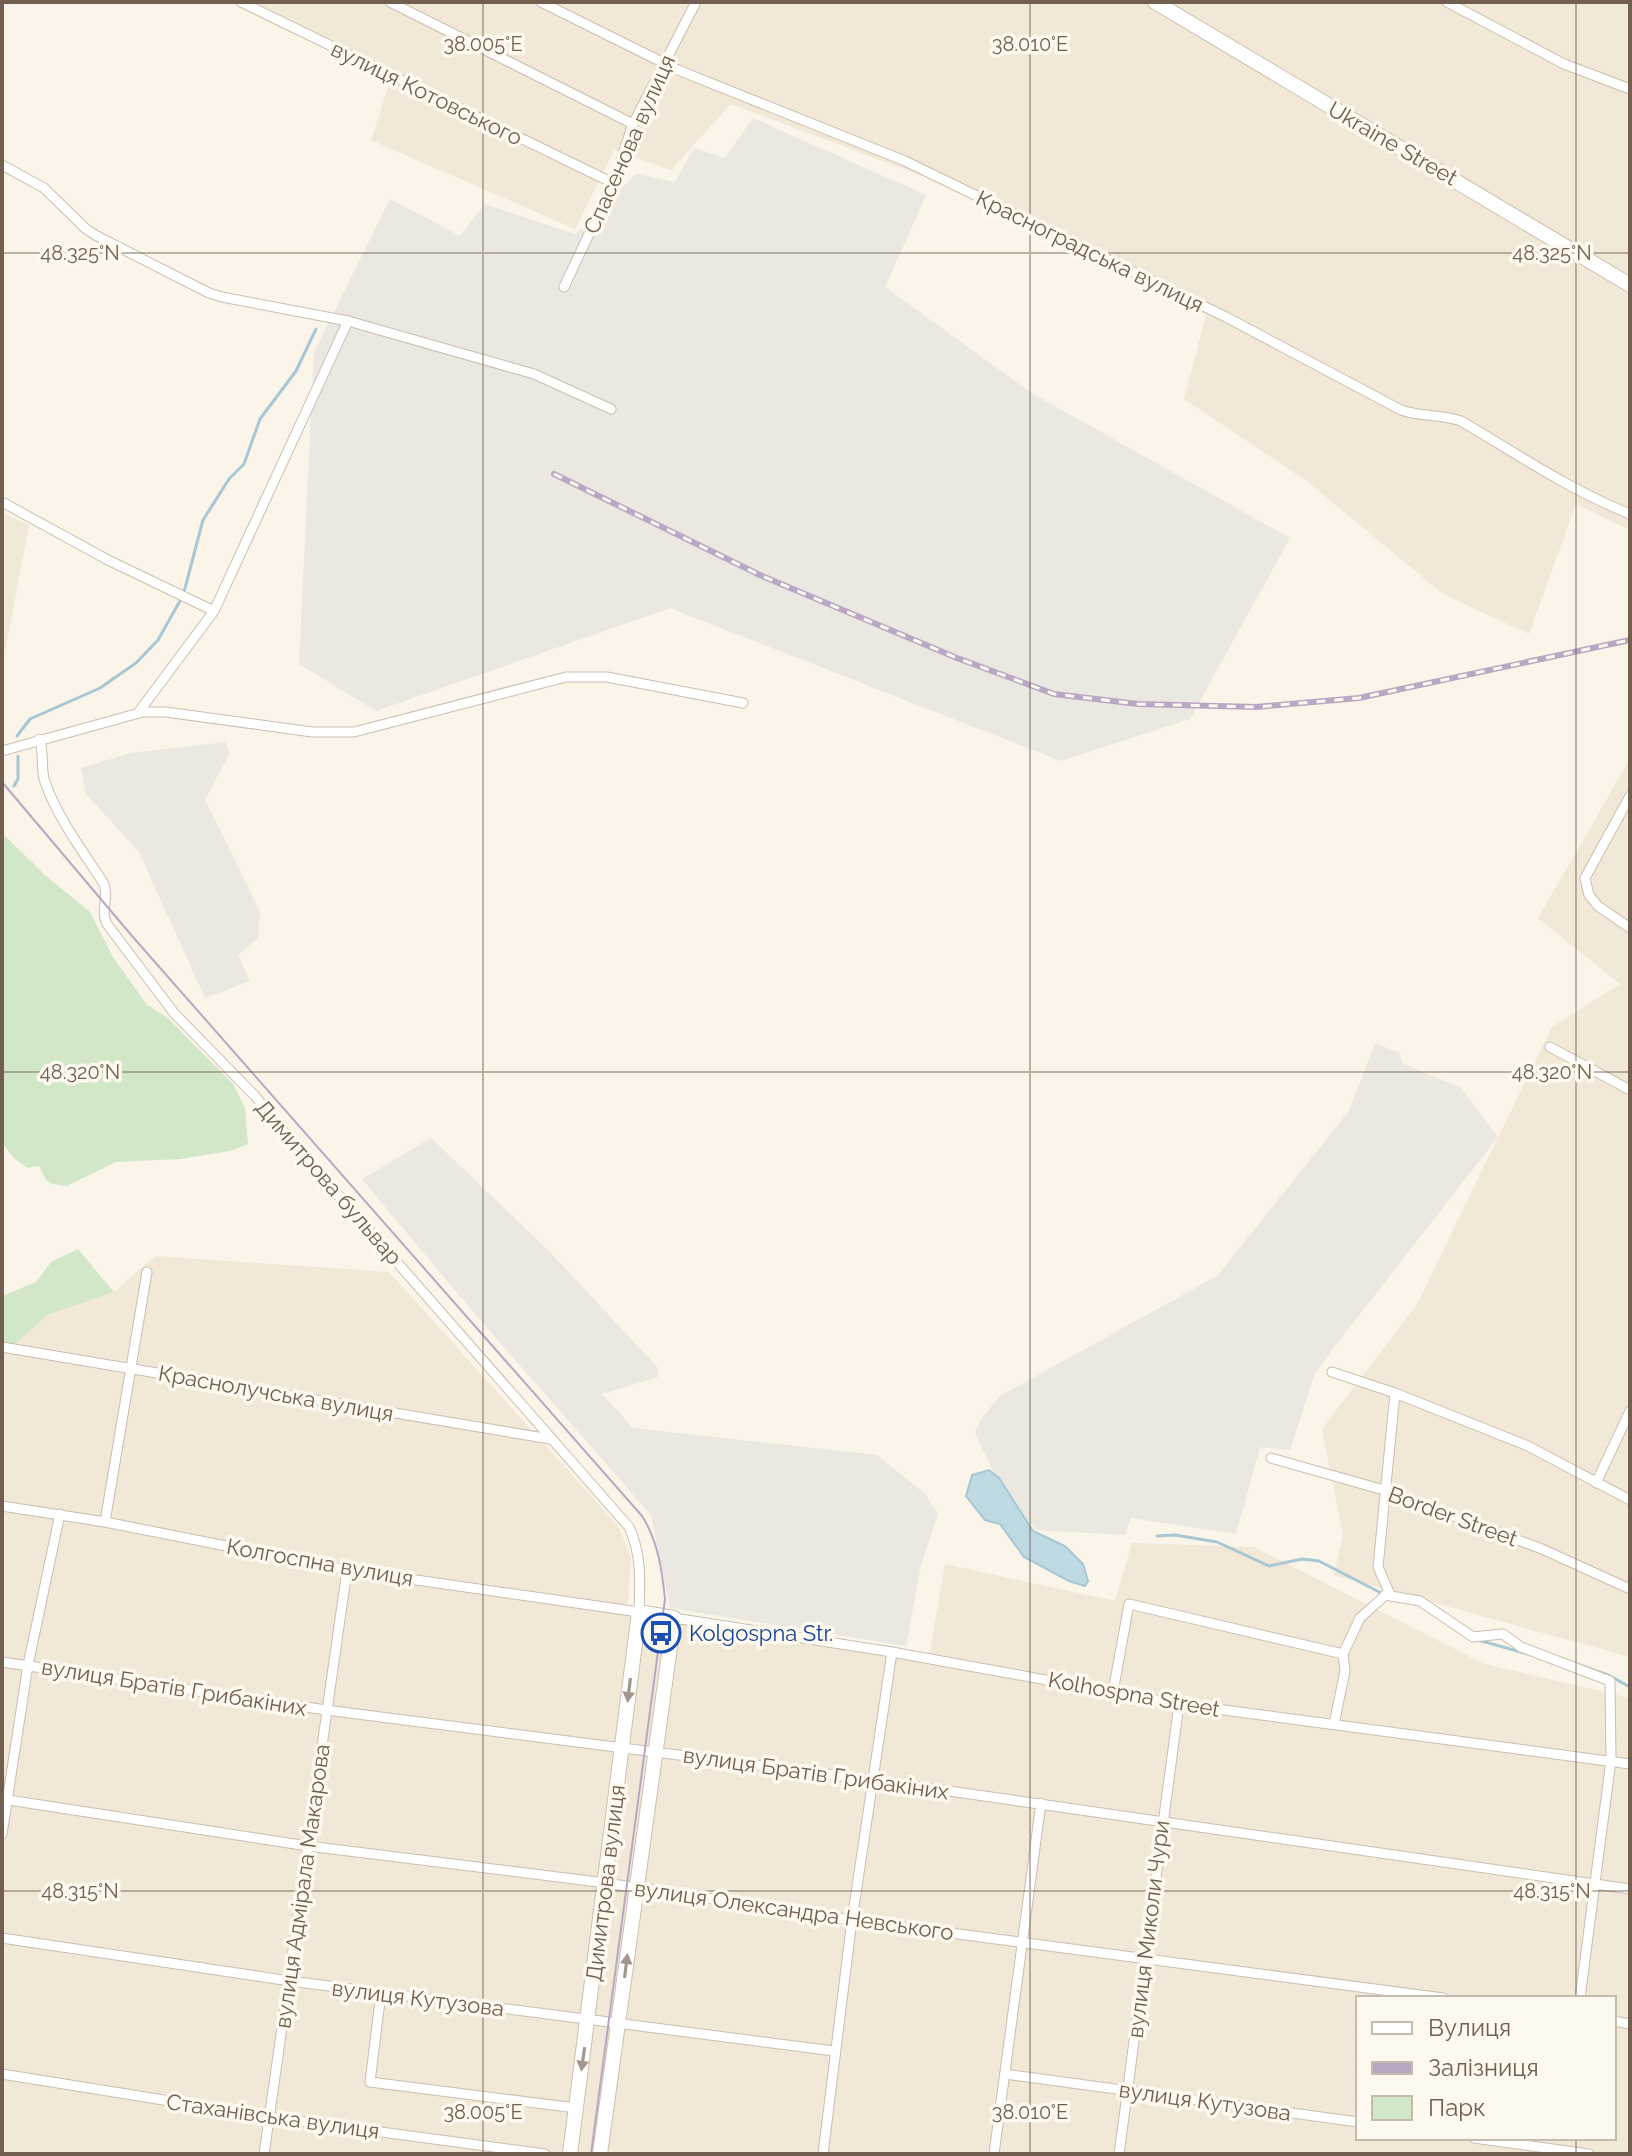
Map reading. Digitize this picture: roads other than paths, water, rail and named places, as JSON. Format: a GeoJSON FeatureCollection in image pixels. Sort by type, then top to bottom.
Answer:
{"type":"FeatureCollection","features":[{"type":"Feature","properties":{"kind":"street","name":"вулиця Котовського"},"geometry":{"type":"LineString","coordinates":[[241,2],[613,183]]}},
{"type":"Feature","properties":{"kind":"street"},"geometry":{"type":"LineString","coordinates":[[390,2],[633,124]]}},
{"type":"Feature","properties":{"kind":"street","name":"Красноградська вулиця"},"geometry":{"type":"LineString","coordinates":[[541,2],[747,100],[905,161],[1226,317],[1401,410],[1418,416],[1449,417],[1461,421],[1576,489],[1630,514]]}},
{"type":"Feature","properties":{"kind":"street","name":"Спасенова вулиця"},"geometry":{"type":"LineString","coordinates":[[564,287],[613,183],[633,124],[696,2]]}},
{"type":"Feature","properties":{"kind":"street","name":"Ukraine Street"},"geometry":{"type":"LineString","coordinates":[[1155,2],[1630,285]]}},
{"type":"Feature","properties":{"kind":"street"},"geometry":{"type":"LineString","coordinates":[[1447,2],[1564,64],[1630,89]]}},
{"type":"Feature","properties":{"kind":"street"},"geometry":{"type":"LineString","coordinates":[[2,165],[44,188],[97,236],[209,293],[348,321],[534,374],[611,409]]}},
{"type":"Feature","properties":{"kind":"street"},"geometry":{"type":"LineString","coordinates":[[138,713],[214,611],[348,321]]}},
{"type":"Feature","properties":{"kind":"street"},"geometry":{"type":"LineString","coordinates":[[2,502],[108,560],[214,611]]}},
{"type":"Feature","properties":{"kind":"street"},"geometry":{"type":"LineString","coordinates":[[2,751],[138,713],[166,712],[312,732],[354,732],[566,677],[607,677],[743,703]]}},
{"type":"Feature","properties":{"kind":"street","name":"Димитрова бульвар"},"geometry":{"type":"LineString","coordinates":[[39,739],[44,753],[43,774],[58,812],[104,884],[107,896],[103,910],[107,924],[174,1013],[255,1096],[629,1527],[639,1561],[639,1612]]}},
{"type":"Feature","properties":{"kind":"street"},"geometry":{"type":"LineString","coordinates":[[1630,796],[1585,878],[1589,895],[1598,906],[1630,928]]}},
{"type":"Feature","properties":{"kind":"street"},"geometry":{"type":"LineString","coordinates":[[1550,1047],[1630,1090]]}},
{"type":"Feature","properties":{"kind":"street"},"geometry":{"type":"LineString","coordinates":[[105,1522],[147,1272]]}},
{"type":"Feature","properties":{"kind":"street","name":"Краснолучська вулиця"},"geometry":{"type":"LineString","coordinates":[[2,1347],[550,1439]]}},
{"type":"Feature","properties":{"kind":"street"},"geometry":{"type":"LineString","coordinates":[[1332,1372],[1395,1393],[1528,1446],[1630,1500]]}},
{"type":"Feature","properties":{"kind":"street"},"geometry":{"type":"LineString","coordinates":[[1334,1724],[1345,1671],[1343,1654],[1360,1618],[1389,1592],[1378,1567],[1395,1393]]}},
{"type":"Feature","properties":{"kind":"street"},"geometry":{"type":"LineString","coordinates":[[1596,1483],[1630,1411]]}},
{"type":"Feature","properties":{"kind":"street","name":"Border Street"},"geometry":{"type":"LineString","coordinates":[[1271,1458],[1384,1490],[1542,1549],[1630,1589]]}},
{"type":"Feature","properties":{"kind":"street","name":"Колгоспна вулиця"},"geometry":{"type":"LineString","coordinates":[[2,1506],[105,1522],[347,1570],[639,1612]]}},
{"type":"Feature","properties":{"kind":"street"},"geometry":{"type":"LineString","coordinates":[[2,1834],[4,1799],[28,1665],[60,1514]]}},
{"type":"Feature","properties":{"kind":"street","name":"вулиця Адмірала Макарова"},"geometry":{"type":"LineString","coordinates":[[264,2154],[347,1570]]}},
{"type":"Feature","properties":{"kind":"street"},"geometry":{"type":"LineString","coordinates":[[1385,1595],[1420,1601],[1473,1637],[1503,1634],[1521,1647],[1610,1681],[1611,1760],[1580,1996]]}},
{"type":"Feature","properties":{"kind":"street"},"geometry":{"type":"LineString","coordinates":[[1113,1692],[1129,1604],[1343,1654]]}},
{"type":"Feature","properties":{"kind":"street","name":"Kolhospna Street"},"geometry":{"type":"LineString","coordinates":[[639,1612],[892,1652],[1179,1704],[1630,1764]]}},
{"type":"Feature","properties":{"kind":"street","name":"Димитрова вулиця"},"geometry":{"type":"LineString","coordinates":[[570,2154],[639,1612]]}},
{"type":"Feature","properties":{"kind":"street","name":"Димитрова вулиця"},"geometry":{"type":"LineString","coordinates":[[600,2154],[674,1618]]}},
{"type":"Feature","properties":{"kind":"street"},"geometry":{"type":"LineString","coordinates":[[823,2154],[852,1920],[892,1652]]}},
{"type":"Feature","properties":{"kind":"street","name":"вулиця Братів Грибакіних"},"geometry":{"type":"LineString","coordinates":[[2,1662],[326,1710],[1041,1803],[1630,1889]]}},
{"type":"Feature","properties":{"kind":"street","name":"вулиця Миколи Чури"},"geometry":{"type":"LineString","coordinates":[[1119,2154],[1161,1820],[1179,1704]]}},
{"type":"Feature","properties":{"kind":"street","name":"вулиця Олександра Невського"},"geometry":{"type":"LineString","coordinates":[[4,1799],[308,1846],[606,1883],[852,1920],[1428,1996]]}},
{"type":"Feature","properties":{"kind":"street"},"geometry":{"type":"LineString","coordinates":[[994,2154],[1041,1803]]}},
{"type":"Feature","properties":{"kind":"street","name":"вулиця Кутузова"},"geometry":{"type":"LineString","coordinates":[[2,1938],[290,1981],[834,2051]]}},
{"type":"Feature","properties":{"kind":"street"},"geometry":{"type":"LineString","coordinates":[[381,1993],[370,2082],[576,2108]]}},
{"type":"Feature","properties":{"kind":"street","name":"Стаханівська вулиця"},"geometry":{"type":"LineString","coordinates":[[2,2074],[269,2117],[545,2154]]}},
{"type":"Feature","properties":{"kind":"street","name":"вулиця Кутузова"},"geometry":{"type":"LineString","coordinates":[[1005,2074],[1356,2122]]}},
{"type":"Feature","properties":{"kind":"street"},"geometry":{"type":"LineString","coordinates":[[1486,2140],[1589,2154]]}},
{"type":"Feature","properties":{"kind":"water"},"geometry":{"type":"Polygon","coordinates":[[[989,1470],[999,1478],[1033,1531],[1065,1546],[1083,1564],[1088,1581],[1085,1586],[1024,1557],[1000,1524],[985,1520],[966,1496],[972,1475],[989,1470]]]}},
{"type":"Feature","properties":{"kind":"waterway"},"geometry":{"type":"LineString","coordinates":[[184,592],[203,520],[229,479],[244,464],[260,419],[296,371],[316,329]]}},
{"type":"Feature","properties":{"kind":"waterway"},"geometry":{"type":"LineString","coordinates":[[17,736],[30,719],[100,688],[136,663],[158,640],[181,599]]}},
{"type":"Feature","properties":{"kind":"waterway"},"geometry":{"type":"LineString","coordinates":[[14,786],[18,779],[18,756]]}},
{"type":"Feature","properties":{"kind":"waterway"},"geometry":{"type":"LineString","coordinates":[[1157,1536],[1175,1535],[1217,1542],[1269,1566],[1302,1559],[1319,1561],[1383,1594]]}},
{"type":"Feature","properties":{"kind":"waterway"},"geometry":{"type":"LineString","coordinates":[[1478,1640],[1528,1654]]}},
{"type":"Feature","properties":{"kind":"waterway"},"geometry":{"type":"LineString","coordinates":[[1579,1665],[1630,1687]]}},
{"type":"Feature","properties":{"kind":"tram line"},"geometry":{"type":"LineString","coordinates":[[2,782],[132,936],[642,1516],[652,1535],[661,1567],[665,1599],[591,2154]]}},
{"type":"Feature","properties":{"kind":"railway"},"geometry":{"type":"LineString","coordinates":[[554,474],[762,576],[957,658],[1054,694],[1138,704],[1256,707],[1359,698],[1630,640]]}},
{"type":"Feature","properties":{"kind":"place","name":"Kolgospna Str."},"geometry":{"type":"Point","coordinates":[661,1633]}}]}
